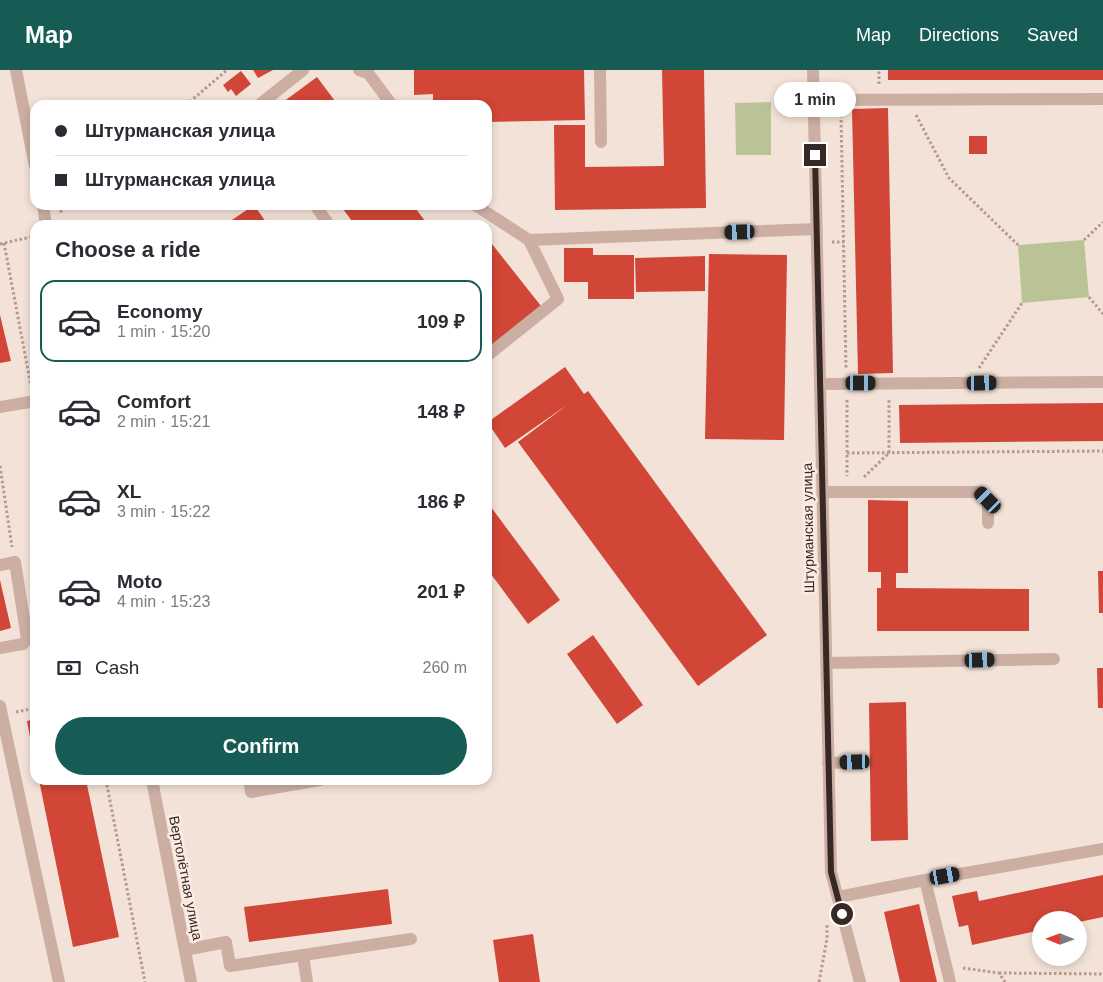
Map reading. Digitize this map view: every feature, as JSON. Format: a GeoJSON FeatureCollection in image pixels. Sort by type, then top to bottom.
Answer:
{"type":"FeatureCollection","features":[{"type":"Feature","properties":{"kind":"street"},"geometry":{"type":"LineString","coordinates":[[16,70],[30,141]]}},
{"type":"Feature","properties":{"kind":"street"},"geometry":{"type":"LineString","coordinates":[[265,100],[303,70]]}},
{"type":"Feature","properties":{"kind":"street"},"geometry":{"type":"LineString","coordinates":[[359,70],[368,73],[388,100]]}},
{"type":"Feature","properties":{"kind":"street"},"geometry":{"type":"LineString","coordinates":[[600,70],[601,142]]}},
{"type":"Feature","properties":{"kind":"street","name":"Штурманская улица"},"geometry":{"type":"LineString","coordinates":[[813,70],[831,872],[860,982]]}},
{"type":"Feature","properties":{"kind":"street"},"geometry":{"type":"LineString","coordinates":[[814,100],[1103,99]]}},
{"type":"Feature","properties":{"kind":"street"},"geometry":{"type":"LineString","coordinates":[[483,210],[528,240],[558,299],[492,352]]}},
{"type":"Feature","properties":{"kind":"street"},"geometry":{"type":"LineString","coordinates":[[528,240],[817,230]]}},
{"type":"Feature","properties":{"kind":"street"},"geometry":{"type":"LineString","coordinates":[[820,384],[1103,382]]}},
{"type":"Feature","properties":{"kind":"street"},"geometry":{"type":"LineString","coordinates":[[0,407],[30,402]]}},
{"type":"Feature","properties":{"kind":"street"},"geometry":{"type":"LineString","coordinates":[[823,492],[980,492],[988,500],[988,523]]}},
{"type":"Feature","properties":{"kind":"street"},"geometry":{"type":"LineString","coordinates":[[0,565],[15,562],[27,639],[23,644],[0,648]]}},
{"type":"Feature","properties":{"kind":"street"},"geometry":{"type":"LineString","coordinates":[[826,664],[1054,659]]}},
{"type":"Feature","properties":{"kind":"street"},"geometry":{"type":"LineString","coordinates":[[0,706],[59,982]]}},
{"type":"Feature","properties":{"kind":"street"},"geometry":{"type":"LineString","coordinates":[[828,763],[855,762]]}},
{"type":"Feature","properties":{"kind":"street","name":"Вертолётная улица"},"geometry":{"type":"LineString","coordinates":[[153,785],[191,982]]}},
{"type":"Feature","properties":{"kind":"street"},"geometry":{"type":"LineString","coordinates":[[250,785],[251,792],[291,785]]}},
{"type":"Feature","properties":{"kind":"street"},"geometry":{"type":"LineString","coordinates":[[838,897],[1103,849]]}},
{"type":"Feature","properties":{"kind":"street"},"geometry":{"type":"LineString","coordinates":[[925,880],[950,982]]}},
{"type":"Feature","properties":{"kind":"street"},"geometry":{"type":"LineString","coordinates":[[185,950],[226,942],[230,966],[411,939]]}},
{"type":"Feature","properties":{"kind":"street"},"geometry":{"type":"LineString","coordinates":[[303,955],[307,982]]}},
{"type":"Feature","properties":{"kind":"path"},"geometry":{"type":"LineString","coordinates":[[192,100],[227,70]]}},
{"type":"Feature","properties":{"kind":"path"},"geometry":{"type":"LineString","coordinates":[[841,99],[848,492]]}},
{"type":"Feature","properties":{"kind":"path"},"geometry":{"type":"LineString","coordinates":[[914,113],[949,178],[1018,245]]}},
{"type":"Feature","properties":{"kind":"path"},"geometry":{"type":"LineString","coordinates":[[1084,240],[1103,222]]}},
{"type":"Feature","properties":{"kind":"path"},"geometry":{"type":"LineString","coordinates":[[30,237],[2,244],[30,381]]}},
{"type":"Feature","properties":{"kind":"path"},"geometry":{"type":"LineString","coordinates":[[1089,297],[1103,314]]}},
{"type":"Feature","properties":{"kind":"path"},"geometry":{"type":"LineString","coordinates":[[979,368],[1022,303]]}},
{"type":"Feature","properties":{"kind":"path"},"geometry":{"type":"LineString","coordinates":[[848,492],[889,452],[889,383]]}},
{"type":"Feature","properties":{"kind":"path"},"geometry":{"type":"LineString","coordinates":[[847,453],[1103,451]]}},
{"type":"Feature","properties":{"kind":"path"},"geometry":{"type":"LineString","coordinates":[[0,466],[15,562]]}},
{"type":"Feature","properties":{"kind":"path"},"geometry":{"type":"LineString","coordinates":[[107,785],[145,982]]}},
{"type":"Feature","properties":{"kind":"path"},"geometry":{"type":"LineString","coordinates":[[819,982],[827,939],[828,912],[838,897]]}},
{"type":"Feature","properties":{"kind":"path"},"geometry":{"type":"LineString","coordinates":[[946,966],[999,973],[1103,974]]}},
{"type":"Feature","properties":{"kind":"path"},"geometry":{"type":"LineString","coordinates":[[999,973],[1005,982]]}},
{"type":"Feature","properties":{"kind":"green space"},"geometry":{"type":"Polygon","coordinates":[[[771,102],[771,155],[736,155],[735,103],[771,102]]]}},
{"type":"Feature","properties":{"kind":"green space"},"geometry":{"type":"Polygon","coordinates":[[[1084,240],[1089,297],[1022,303],[1018,245],[1084,240]]]}},
{"type":"Feature","properties":{"kind":"building"},"geometry":{"type":"Polygon","coordinates":[[[253,70],[273,70],[258,78],[253,70]]]}},
{"type":"Feature","properties":{"kind":"building"},"geometry":{"type":"Polygon","coordinates":[[[414,70],[584,70],[585,120],[492,122],[492,100],[433,100],[433,94],[414,95],[414,70]]]}},
{"type":"Feature","properties":{"kind":"building"},"geometry":{"type":"Polygon","coordinates":[[[662,70],[704,70],[706,208],[555,210],[554,125],[585,125],[585,167],[664,166],[662,70]]]}},
{"type":"Feature","properties":{"kind":"building"},"geometry":{"type":"Polygon","coordinates":[[[888,70],[1103,70],[1103,80],[888,80],[888,70]]]}},
{"type":"Feature","properties":{"kind":"building"},"geometry":{"type":"Polygon","coordinates":[[[241,71],[251,84],[236,96],[231,89],[228,92],[223,85],[241,71]]]}},
{"type":"Feature","properties":{"kind":"building"},"geometry":{"type":"Polygon","coordinates":[[[317,77],[334,100],[286,100],[317,77]]]}},
{"type":"Feature","properties":{"kind":"building"},"geometry":{"type":"Polygon","coordinates":[[[888,108],[893,373],[858,374],[852,109],[888,108]]]}},
{"type":"Feature","properties":{"kind":"building"},"geometry":{"type":"Polygon","coordinates":[[[969,136],[987,136],[987,154],[969,154],[969,136]]]}},
{"type":"Feature","properties":{"kind":"building"},"geometry":{"type":"Polygon","coordinates":[[[247,210],[258,210],[264,220],[232,220],[247,210]]]}},
{"type":"Feature","properties":{"kind":"building"},"geometry":{"type":"Polygon","coordinates":[[[344,210],[417,210],[424,220],[351,220],[344,210]]]}},
{"type":"Feature","properties":{"kind":"building"},"geometry":{"type":"Polygon","coordinates":[[[492,244],[541,306],[492,346],[492,244]]]}},
{"type":"Feature","properties":{"kind":"building"},"geometry":{"type":"Polygon","coordinates":[[[564,248],[593,248],[593,255],[634,255],[634,299],[588,299],[588,282],[564,282],[564,248]]]}},
{"type":"Feature","properties":{"kind":"building"},"geometry":{"type":"Polygon","coordinates":[[[709,254],[787,255],[784,440],[705,439],[709,254]]]}},
{"type":"Feature","properties":{"kind":"building"},"geometry":{"type":"Polygon","coordinates":[[[705,256],[705,291],[636,292],[635,258],[705,256]]]}},
{"type":"Feature","properties":{"kind":"building"},"geometry":{"type":"Polygon","coordinates":[[[0,315],[11,361],[0,363],[0,315]]]}},
{"type":"Feature","properties":{"kind":"building"},"geometry":{"type":"Polygon","coordinates":[[[565,367],[584,394],[588,391],[767,635],[698,686],[518,442],[567,405],[505,448],[492,429],[492,419],[565,367]]]}},
{"type":"Feature","properties":{"kind":"building"},"geometry":{"type":"Polygon","coordinates":[[[1103,403],[1103,441],[900,443],[899,405],[1103,403]]]}},
{"type":"Feature","properties":{"kind":"building"},"geometry":{"type":"Polygon","coordinates":[[[868,500],[908,501],[908,573],[896,573],[896,588],[1029,589],[1029,631],[877,631],[877,588],[881,588],[881,572],[868,572],[868,500]]]}},
{"type":"Feature","properties":{"kind":"building"},"geometry":{"type":"Polygon","coordinates":[[[492,508],[560,600],[528,624],[492,575],[492,508]]]}},
{"type":"Feature","properties":{"kind":"building"},"geometry":{"type":"Polygon","coordinates":[[[1098,571],[1103,571],[1103,613],[1099,613],[1098,571]]]}},
{"type":"Feature","properties":{"kind":"building"},"geometry":{"type":"Polygon","coordinates":[[[0,580],[11,628],[0,631],[0,580]]]}},
{"type":"Feature","properties":{"kind":"building"},"geometry":{"type":"Polygon","coordinates":[[[593,635],[643,705],[617,724],[567,654],[593,635]]]}},
{"type":"Feature","properties":{"kind":"building"},"geometry":{"type":"Polygon","coordinates":[[[1097,668],[1103,668],[1103,708],[1098,708],[1097,668]]]}},
{"type":"Feature","properties":{"kind":"building"},"geometry":{"type":"Polygon","coordinates":[[[906,702],[908,840],[871,841],[869,703],[906,702]]]}},
{"type":"Feature","properties":{"kind":"building"},"geometry":{"type":"Polygon","coordinates":[[[30,720],[30,737],[27,721],[30,720]]]}},
{"type":"Feature","properties":{"kind":"building"},"geometry":{"type":"Polygon","coordinates":[[[40,785],[87,785],[119,937],[73,947],[40,785]]]}},
{"type":"Feature","properties":{"kind":"building"},"geometry":{"type":"Polygon","coordinates":[[[1103,875],[1103,917],[1088,920],[1088,911],[1032,911],[1032,932],[972,945],[968,925],[959,927],[952,896],[977,891],[979,901],[1103,875]]]}},
{"type":"Feature","properties":{"kind":"building"},"geometry":{"type":"Polygon","coordinates":[[[388,889],[392,924],[249,942],[244,907],[388,889]]]}},
{"type":"Feature","properties":{"kind":"building"},"geometry":{"type":"Polygon","coordinates":[[[919,904],[937,982],[900,982],[884,912],[919,904]]]}},
{"type":"Feature","properties":{"kind":"building"},"geometry":{"type":"Polygon","coordinates":[[[533,934],[540,982],[499,982],[493,940],[533,934]]]}},
{"type":"Feature","properties":{"kind":"route"},"geometry":{"type":"LineString","coordinates":[[815,155],[831,872],[842,914]]}}]}
